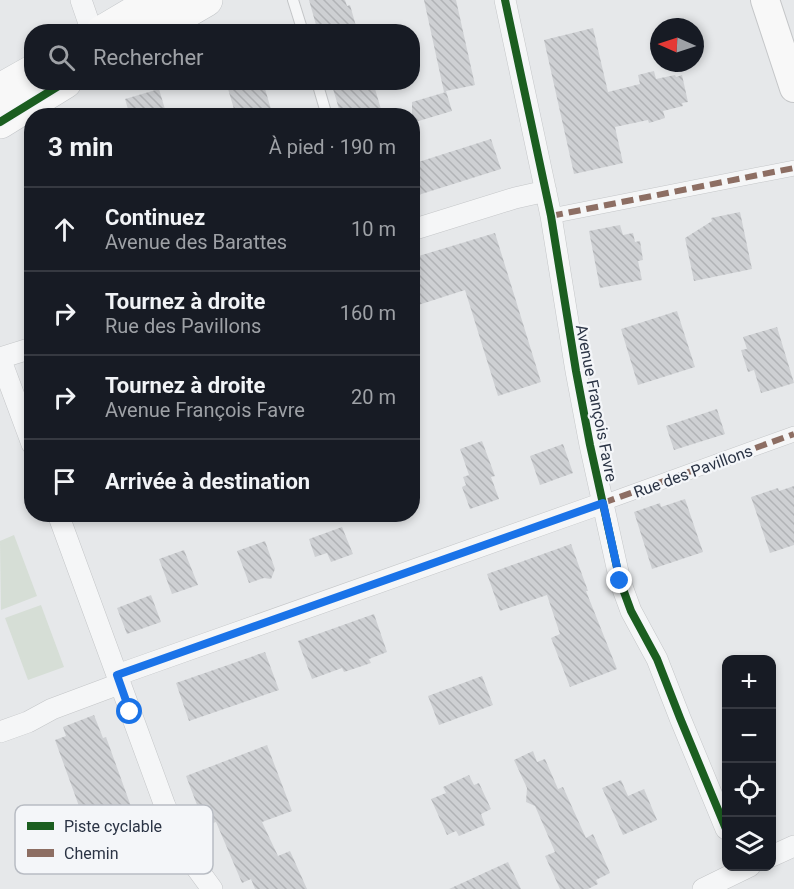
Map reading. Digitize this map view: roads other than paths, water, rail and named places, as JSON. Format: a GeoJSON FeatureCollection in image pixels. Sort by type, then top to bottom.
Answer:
{"type":"FeatureCollection","features":[{"type":"Feature","properties":{"kind":"main road"},"geometry":{"type":"LineString","coordinates":[[116,24],[156,0]]}},
{"type":"Feature","properties":{"kind":"main road"},"geometry":{"type":"LineString","coordinates":[[165,24],[206,0]]}},
{"type":"Feature","properties":{"kind":"main road"},"geometry":{"type":"LineString","coordinates":[[765,0],[794,88]]}},
{"type":"Feature","properties":{"kind":"main road"},"geometry":{"type":"LineString","coordinates":[[0,90],[24,76]]}},
{"type":"Feature","properties":{"kind":"main road"},"geometry":{"type":"LineString","coordinates":[[0,122],[52,90]]}},
{"type":"Feature","properties":{"kind":"street"},"geometry":{"type":"LineString","coordinates":[[81,0],[89,24]]}},
{"type":"Feature","properties":{"kind":"street","name":"Avenue François Favre"},"geometry":{"type":"LineString","coordinates":[[505,0],[551,216],[582,403],[625,596],[638,627],[657,659],[722,819]]}},
{"type":"Feature","properties":{"kind":"street"},"geometry":{"type":"LineString","coordinates":[[551,216],[794,168]]}},
{"type":"Feature","properties":{"kind":"street"},"geometry":{"type":"LineString","coordinates":[[420,228],[515,198],[546,191]]}},
{"type":"Feature","properties":{"kind":"street"},"geometry":{"type":"LineString","coordinates":[[24,350],[0,358],[24,422]]}},
{"type":"Feature","properties":{"kind":"street","name":"Rue des Pavillons"},"geometry":{"type":"LineString","coordinates":[[0,732],[28,722],[118,679],[794,434]]}},
{"type":"Feature","properties":{"kind":"street"},"geometry":{"type":"LineString","coordinates":[[61,522],[165,805]]}},
{"type":"Feature","properties":{"kind":"street"},"geometry":{"type":"LineString","coordinates":[[776,854],[794,846]]}},
{"type":"Feature","properties":{"kind":"street"},"geometry":{"type":"LineString","coordinates":[[703,889],[742,873]]}},
{"type":"Feature","properties":{"kind":"street"},"geometry":{"type":"LineString","coordinates":[[201,874],[212,889]]}},
{"type":"Feature","properties":{"kind":"lane"},"geometry":{"type":"LineString","coordinates":[[293,0],[300,24]]}},
{"type":"Feature","properties":{"kind":"lane"},"geometry":{"type":"LineString","coordinates":[[319,90],[325,108]]}}]}
